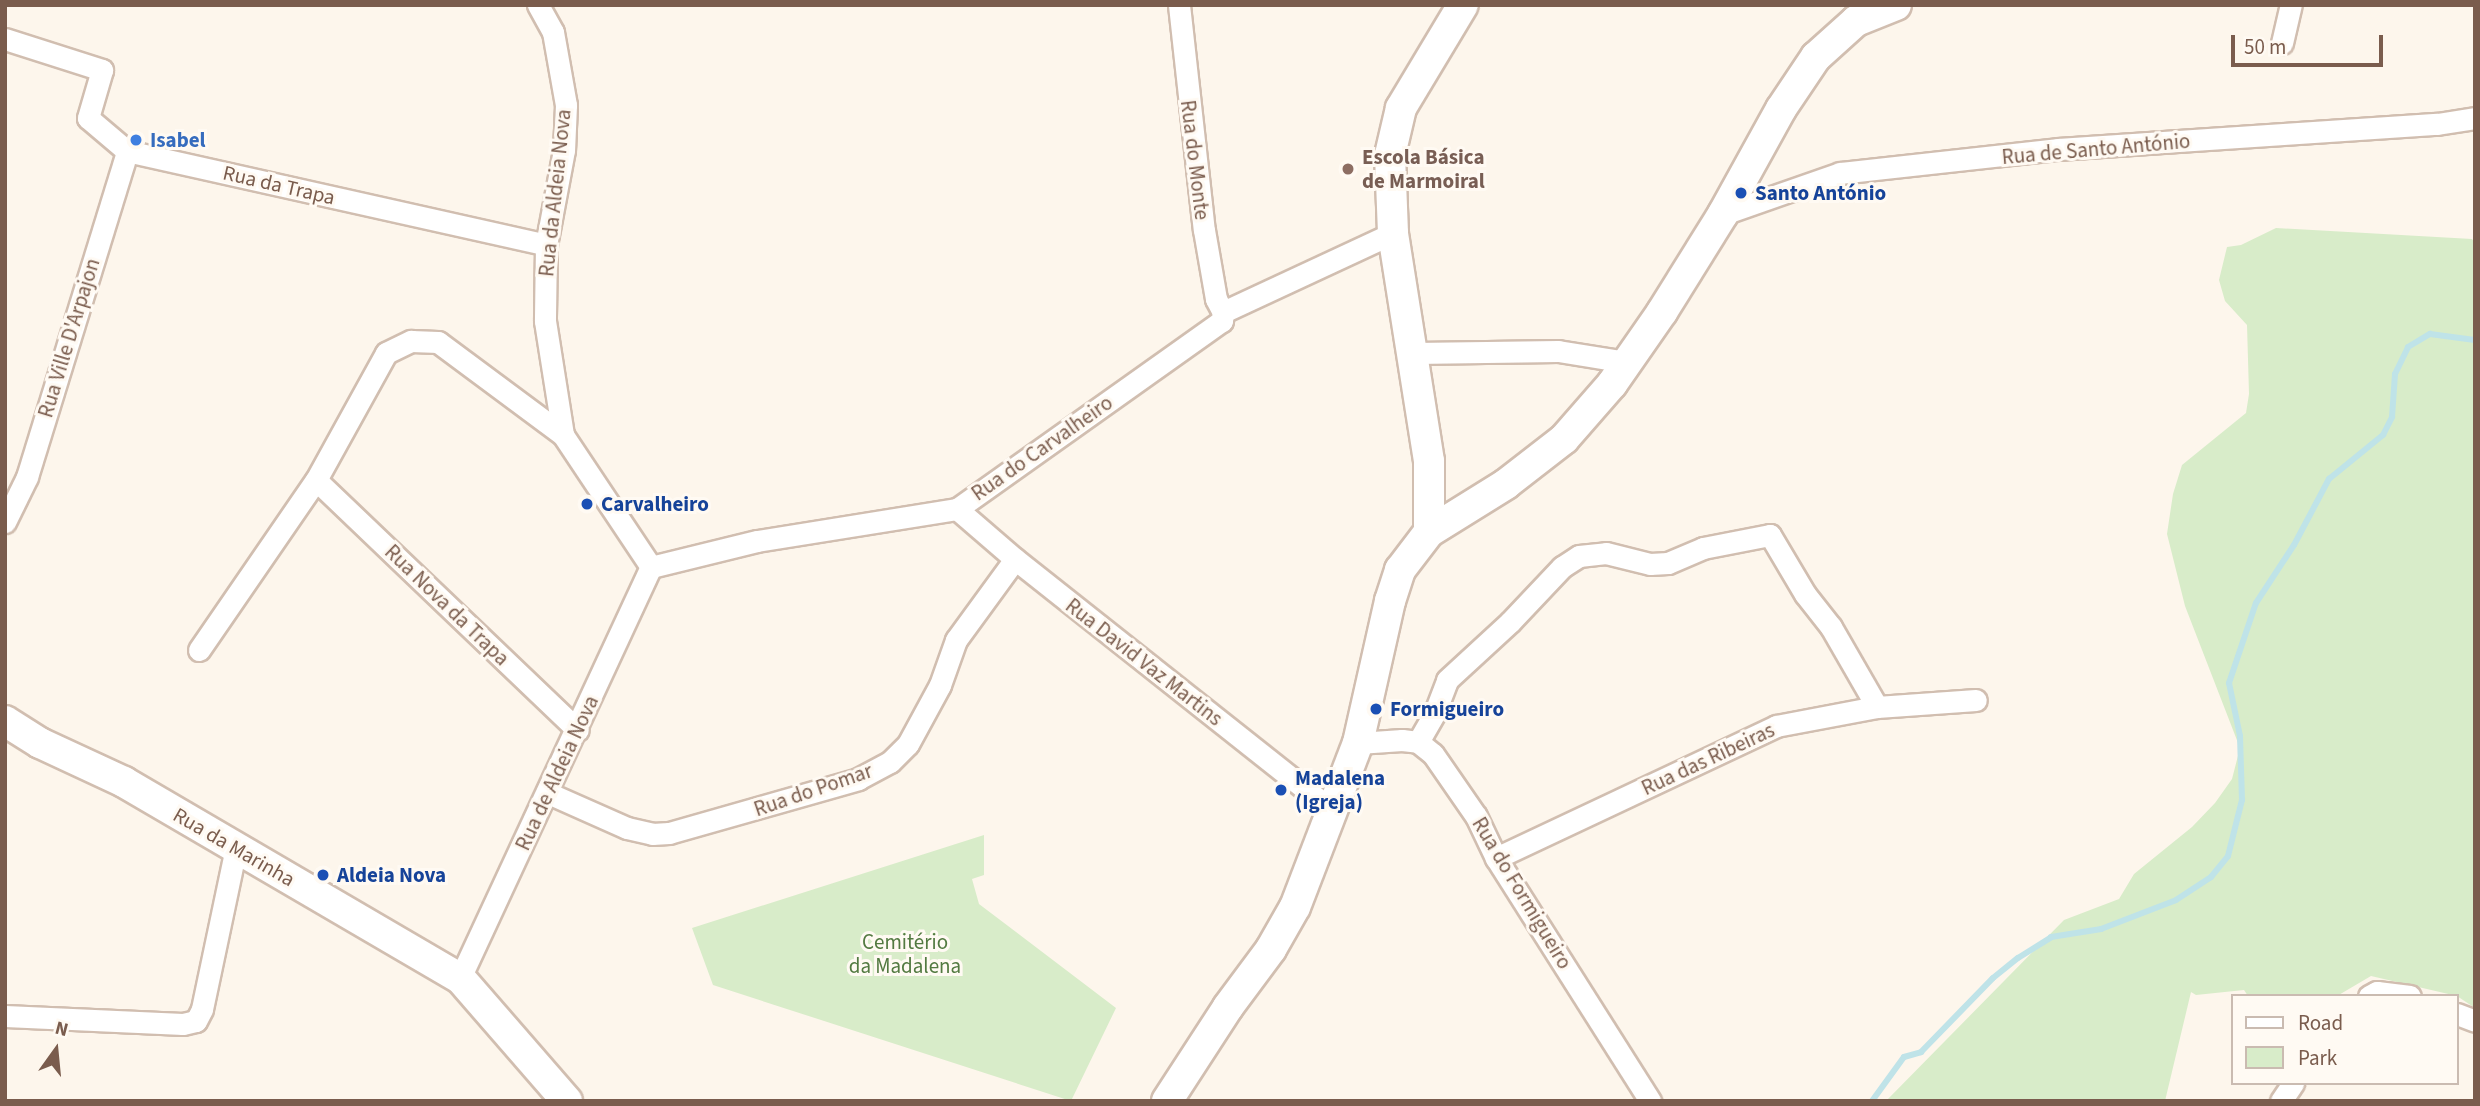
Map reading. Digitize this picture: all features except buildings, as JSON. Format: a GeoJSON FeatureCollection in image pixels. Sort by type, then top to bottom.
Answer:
{"type":"FeatureCollection","features":[{"type":"Feature","properties":{"kind":"street","name":"Rua da Aldeia Nova"},"geometry":{"type":"LineString","coordinates":[[538,5],[554,32],[566,105],[564,150],[546,245],[545,321],[563,435],[651,568]]}},
{"type":"Feature","properties":{"kind":"street","name":"Rua do Monte"},"geometry":{"type":"LineString","coordinates":[[1179,5],[1204,230],[1216,299],[1223,312]]}},
{"type":"Feature","properties":{"kind":"street"},"geometry":{"type":"LineString","coordinates":[[1429,532],[1429,461],[1393,233],[1390,155],[1401,108],[1463,5]]}},
{"type":"Feature","properties":{"kind":"street"},"geometry":{"type":"LineString","coordinates":[[1167,1101],[1228,1007],[1271,949],[1295,906],[1359,743],[1390,601],[1400,570],[1429,532],[1506,485],[1564,439],[1628,362],[1723,214],[1769,131],[1816,57],[1856,21],[1896,5]]}},
{"type":"Feature","properties":{"kind":"street"},"geometry":{"type":"LineString","coordinates":[[2282,43],[2291,5]]}},
{"type":"Feature","properties":{"kind":"street","name":"Rua da Trapa"},"geometry":{"type":"LineString","coordinates":[[5,39],[102,70],[88,118],[127,151],[546,245]]}},
{"type":"Feature","properties":{"kind":"street","name":"Rua de Santo António"},"geometry":{"type":"LineString","coordinates":[[1723,214],[1840,173],[2058,149],[2437,124],[2475,118]]}},
{"type":"Feature","properties":{"kind":"street","name":"Rua Ville D'Arpajon"},"geometry":{"type":"LineString","coordinates":[[5,522],[27,477],[127,151]]}},
{"type":"Feature","properties":{"kind":"street","name":"Rua do Carvalheiro"},"geometry":{"type":"LineString","coordinates":[[651,568],[757,541],[957,509],[1222,321],[1223,312],[1393,233]]}},
{"type":"Feature","properties":{"kind":"street"},"geometry":{"type":"LineString","coordinates":[[199,650],[316,480],[387,353],[411,341],[438,342],[563,435]]}},
{"type":"Feature","properties":{"kind":"street"},"geometry":{"type":"LineString","coordinates":[[1414,353],[1558,351],[1628,362]]}},
{"type":"Feature","properties":{"kind":"street","name":"Rua Nova da Trapa"},"geometry":{"type":"LineString","coordinates":[[316,480],[578,730]]}},
{"type":"Feature","properties":{"kind":"street","name":"Rua David Vaz Martins"},"geometry":{"type":"LineString","coordinates":[[957,509],[1014,559],[1334,812]]}},
{"type":"Feature","properties":{"kind":"street"},"geometry":{"type":"LineString","coordinates":[[1359,743],[1402,740],[1418,743],[1435,712],[1447,680],[1510,622],[1562,567],[1579,556],[1606,553],[1650,564],[1668,563],[1703,548],[1770,535],[1805,594],[1831,627],[1877,707]]}},
{"type":"Feature","properties":{"kind":"street","name":"Rua do Pomar"},"geometry":{"type":"LineString","coordinates":[[548,793],[627,828],[652,834],[669,833],[858,779],[890,762],[908,744],[940,685],[956,640],[1014,559]]}},
{"type":"Feature","properties":{"kind":"street","name":"Rua de Aldeia Nova"},"geometry":{"type":"LineString","coordinates":[[460,978],[578,730],[651,568]]}},
{"type":"Feature","properties":{"kind":"street","name":"Rua das Ribeiras"},"geometry":{"type":"LineString","coordinates":[[1496,858],[1776,726],[1877,707],[1976,700]]}},
{"type":"Feature","properties":{"kind":"street","name":"Rua da Marinha"},"geometry":{"type":"LineString","coordinates":[[5,720],[40,743],[124,782],[460,978],[567,1101]]}},
{"type":"Feature","properties":{"kind":"street","name":"Rua do Formigueiro"},"geometry":{"type":"LineString","coordinates":[[1418,743],[1433,754],[1476,816],[1496,858],[1650,1101]]}},
{"type":"Feature","properties":{"kind":"street"},"geometry":{"type":"LineString","coordinates":[[5,1016],[183,1024],[196,1021],[202,1009],[236,848]]}},
{"type":"Feature","properties":{"kind":"street"},"geometry":{"type":"LineString","coordinates":[[2373,994],[2394,994]]}},
{"type":"Feature","properties":{"kind":"street"},"geometry":{"type":"LineString","coordinates":[[2281,1101],[2292,1085]]}},
{"type":"Feature","properties":{"kind":"green space"},"geometry":{"type":"Polygon","coordinates":[[[2276,228],[2472,239],[2475,243],[2475,1008],[2459,997],[2459,994],[2448,994],[2371,976],[2340,994],[2247,994],[2244,990],[2196,995],[2191,992],[2165,1101],[1886,1101],[2064,920],[2119,899],[2134,874],[2192,827],[2215,803],[2232,779],[2240,748],[2185,606],[2167,534],[2173,494],[2182,465],[2246,413],[2249,394],[2247,325],[2225,301],[2219,280],[2227,247],[2241,245],[2276,228]]]}},
{"type":"Feature","properties":{"kind":"green space","name":"Cemitério da Madalena"},"geometry":{"type":"Polygon","coordinates":[[[984,835],[984,875],[972,879],[979,904],[1116,1008],[1071,1101],[713,985],[692,928],[984,835]]]}},
{"type":"Feature","properties":{"kind":"waterway"},"geometry":{"type":"LineString","coordinates":[[1872,1101],[1904,1057],[1921,1052],[1993,978],[2018,958],[2051,937],[2101,929],[2176,900],[2211,877],[2228,856],[2242,800],[2240,736],[2229,683],[2256,603],[2294,545],[2329,479],[2383,435],[2392,417],[2395,374],[2408,347],[2430,334],[2475,340]]}},
{"type":"Feature","properties":{"kind":"place","name":"Isabel"},"geometry":{"type":"Point","coordinates":[136,140]}},
{"type":"Feature","properties":{"kind":"place","name":"Escola Básica de Marmoiral"},"geometry":{"type":"Point","coordinates":[1348,169]}},
{"type":"Feature","properties":{"kind":"place","name":"Santo António"},"geometry":{"type":"Point","coordinates":[1741,193]}},
{"type":"Feature","properties":{"kind":"place","name":"Carvalheiro"},"geometry":{"type":"Point","coordinates":[587,504]}},
{"type":"Feature","properties":{"kind":"place","name":"Formigueiro"},"geometry":{"type":"Point","coordinates":[1376,709]}},
{"type":"Feature","properties":{"kind":"place","name":"Madalena (Igreja)"},"geometry":{"type":"Point","coordinates":[1281,790]}},
{"type":"Feature","properties":{"kind":"place","name":"Aldeia Nova"},"geometry":{"type":"Point","coordinates":[323,875]}}]}
